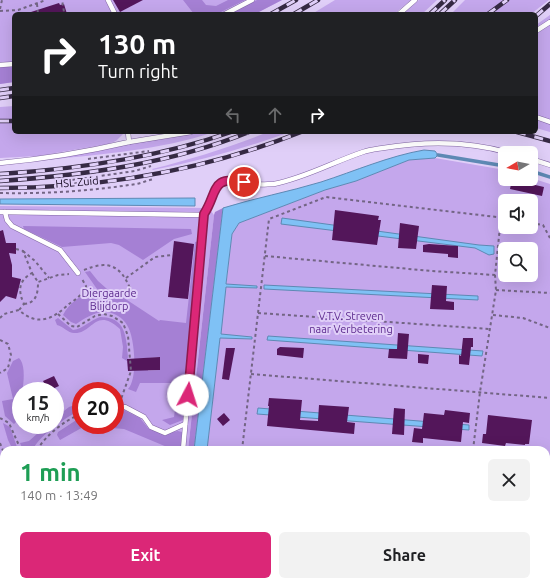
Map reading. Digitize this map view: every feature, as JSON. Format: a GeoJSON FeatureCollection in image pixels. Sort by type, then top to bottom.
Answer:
{"type":"FeatureCollection","features":[{"type":"Feature","properties":{"kind":"lane"},"geometry":{"type":"LineString","coordinates":[[108,0],[114,12]]}},
{"type":"Feature","properties":{"kind":"lane"},"geometry":{"type":"LineString","coordinates":[[228,12],[252,0]]}},
{"type":"Feature","properties":{"kind":"lane"},"geometry":{"type":"LineString","coordinates":[[401,12],[415,0]]}},
{"type":"Feature","properties":{"kind":"lane"},"geometry":{"type":"LineString","coordinates":[[538,30],[550,22]]}},
{"type":"Feature","properties":{"kind":"lane"},"geometry":{"type":"LineString","coordinates":[[0,65],[12,64]]}},
{"type":"Feature","properties":{"kind":"lane"},"geometry":{"type":"LineString","coordinates":[[538,118],[550,122]]}},
{"type":"Feature","properties":{"kind":"lane"},"geometry":{"type":"LineString","coordinates":[[128,134],[128,142]]}},
{"type":"Feature","properties":{"kind":"lane"},"geometry":{"type":"LineString","coordinates":[[0,163],[50,158],[128,142],[178,134]]}},
{"type":"Feature","properties":{"kind":"lane"},"geometry":{"type":"LineString","coordinates":[[183,446],[204,214],[208,208],[214,189],[223,180],[233,180],[255,184],[273,184],[295,178],[363,152],[396,146],[428,143],[464,144],[498,151]]}},
{"type":"Feature","properties":{"kind":"lane"},"geometry":{"type":"LineString","coordinates":[[538,161],[550,165]]}},
{"type":"Feature","properties":{"kind":"lane"},"geometry":{"type":"LineString","coordinates":[[2,212],[204,214]]}},
{"type":"Feature","properties":{"kind":"lane"},"geometry":{"type":"LineString","coordinates":[[2,212],[12,226],[60,250],[78,273]]}},
{"type":"Feature","properties":{"kind":"lane"},"geometry":{"type":"LineString","coordinates":[[125,407],[144,417],[151,427],[165,433],[185,424]]}},
{"type":"Feature","properties":{"kind":"path"},"geometry":{"type":"LineString","coordinates":[[2,0],[0,10],[18,10],[46,0]]}},
{"type":"Feature","properties":{"kind":"path"},"geometry":{"type":"LineString","coordinates":[[62,0],[64,12]]}},
{"type":"Feature","properties":{"kind":"path"},"geometry":{"type":"LineString","coordinates":[[37,4],[38,12]]}},
{"type":"Feature","properties":{"kind":"path","name":"HSL-Zuid"},"geometry":{"type":"LineString","coordinates":[[72,180],[131,171],[151,166]]}},
{"type":"Feature","properties":{"kind":"path","name":"HSL-Zuid"},"geometry":{"type":"LineString","coordinates":[[0,193],[37,193],[95,189],[135,184],[154,179]]}},
{"type":"Feature","properties":{"kind":"path"},"geometry":{"type":"LineString","coordinates":[[242,446],[269,219],[326,197],[498,217]]}},
{"type":"Feature","properties":{"kind":"path"},"geometry":{"type":"LineString","coordinates":[[538,224],[543,225],[550,238]]}},
{"type":"Feature","properties":{"kind":"path"},"geometry":{"type":"LineString","coordinates":[[473,446],[480,392],[493,315],[496,290],[494,275],[499,234]]}},
{"type":"Feature","properties":{"kind":"path"},"geometry":{"type":"LineString","coordinates":[[16,249],[35,260],[49,278]]}},
{"type":"Feature","properties":{"kind":"path"},"geometry":{"type":"LineString","coordinates":[[0,318],[10,311],[19,310],[24,304],[28,304],[34,300],[38,292],[38,282],[32,273],[23,252]]}},
{"type":"Feature","properties":{"kind":"path"},"geometry":{"type":"LineString","coordinates":[[126,279],[155,257],[172,255]]}},
{"type":"Feature","properties":{"kind":"path"},"geometry":{"type":"LineString","coordinates":[[265,256],[494,275]]}},
{"type":"Feature","properties":{"kind":"path"},"geometry":{"type":"LineString","coordinates":[[84,270],[101,265],[113,266],[123,274],[130,288]]}},
{"type":"Feature","properties":{"kind":"path"},"geometry":{"type":"LineString","coordinates":[[24,304],[20,295],[20,286],[26,276],[32,273]]}},
{"type":"Feature","properties":{"kind":"path"},"geometry":{"type":"LineString","coordinates":[[19,310],[36,319],[47,319],[58,314],[86,289],[86,286],[78,273],[49,278],[38,282]]}},
{"type":"Feature","properties":{"kind":"path"},"geometry":{"type":"LineString","coordinates":[[496,290],[550,293]]}},
{"type":"Feature","properties":{"kind":"path"},"geometry":{"type":"LineString","coordinates":[[258,313],[490,329]]}},
{"type":"Feature","properties":{"kind":"path"},"geometry":{"type":"LineString","coordinates":[[58,314],[71,326],[77,327],[95,316],[104,314],[116,318],[123,323],[128,336],[132,371],[124,392]]}},
{"type":"Feature","properties":{"kind":"path"},"geometry":{"type":"LineString","coordinates":[[493,315],[523,318],[550,328]]}},
{"type":"Feature","properties":{"kind":"path"},"geometry":{"type":"LineString","coordinates":[[0,340],[8,344],[11,349],[11,355],[8,368],[0,373]]}},
{"type":"Feature","properties":{"kind":"path"},"geometry":{"type":"LineString","coordinates":[[251,374],[550,398]]}},
{"type":"Feature","properties":{"kind":"path"},"geometry":{"type":"LineString","coordinates":[[0,418],[9,423],[18,446]]}},
{"type":"Feature","properties":{"kind":"path"},"geometry":{"type":"LineString","coordinates":[[40,446],[57,429],[72,420]]}},
{"type":"Feature","properties":{"kind":"green space"},"geometry":{"type":"Polygon","coordinates":[[[0,0],[282,0],[259,12],[12,12],[12,82],[0,84],[0,0]]]}},
{"type":"Feature","properties":{"kind":"green space"},"geometry":{"type":"Polygon","coordinates":[[[183,0],[202,0],[206,5],[216,6],[228,0],[245,0],[221,12],[192,12],[183,0]]]}},
{"type":"Feature","properties":{"kind":"green space"},"geometry":{"type":"Polygon","coordinates":[[[257,0],[282,0],[259,12],[234,12],[257,0]]]}},
{"type":"Feature","properties":{"kind":"green space"},"geometry":{"type":"Polygon","coordinates":[[[335,0],[411,0],[396,12],[315,12],[335,0]]]}},
{"type":"Feature","properties":{"kind":"green space"},"geometry":{"type":"Polygon","coordinates":[[[419,0],[437,0],[424,12],[404,12],[419,0]]]}},
{"type":"Feature","properties":{"kind":"green space"},"geometry":{"type":"Polygon","coordinates":[[[465,0],[549,0],[534,12],[453,12],[465,0]]]}},
{"type":"Feature","properties":{"kind":"green space"},"geometry":{"type":"Polygon","coordinates":[[[550,15],[550,132],[538,129],[538,24],[550,15]]]}},
{"type":"Feature","properties":{"kind":"green space"},"geometry":{"type":"Polygon","coordinates":[[[12,66],[12,82],[0,84],[0,67],[12,66]]]}},
{"type":"Feature","properties":{"kind":"green space"},"geometry":{"type":"Polygon","coordinates":[[[12,106],[12,134],[123,134],[116,141],[108,144],[38,156],[0,158],[0,107],[12,106]]]}},
{"type":"Feature","properties":{"kind":"green space"},"geometry":{"type":"Polygon","coordinates":[[[182,134],[207,134],[152,147],[46,160],[182,134]]]}},
{"type":"Feature","properties":{"kind":"green space"},"geometry":{"type":"Polygon","coordinates":[[[263,134],[284,134],[239,149],[171,166],[152,169],[182,161],[263,134]]]}},
{"type":"Feature","properties":{"kind":"green space","name":"V.T.V. Streven naar Verbetering"},"geometry":{"type":"Polygon","coordinates":[[[435,158],[498,169],[498,186],[538,186],[538,180],[550,184],[550,446],[207,446],[232,234],[239,223],[325,190],[356,181],[409,160],[435,158]]]}},
{"type":"Feature","properties":{"kind":"green space","name":"Diergaarde Blijdorp"},"geometry":{"type":"Polygon","coordinates":[[[0,206],[209,208],[214,215],[188,446],[0,446],[0,206]]]}},
{"type":"Feature","properties":{"kind":"green space"},"geometry":{"type":"Polygon","coordinates":[[[223,208],[194,446],[188,446],[214,215],[215,212],[223,208]]]}},
{"type":"Feature","properties":{"kind":"green space"},"geometry":{"type":"Polygon","coordinates":[[[23,226],[191,229],[192,234],[174,239],[143,260],[119,245],[111,243],[62,247],[24,229],[23,226]]]}},
{"type":"Feature","properties":{"kind":"green space"},"geometry":{"type":"Polygon","coordinates":[[[201,241],[189,347],[190,358],[183,420],[170,425],[162,420],[174,417],[178,385],[175,383],[140,383],[136,392],[128,389],[133,376],[134,358],[130,331],[123,320],[113,313],[103,312],[91,315],[76,324],[71,322],[63,315],[69,306],[77,299],[92,290],[97,289],[85,272],[90,271],[98,281],[115,296],[124,298],[159,321],[186,323],[195,242],[201,241]],[[159,357],[147,358],[148,371],[160,370],[159,357]]]}},
{"type":"Feature","properties":{"kind":"green space"},"geometry":{"type":"Polygon","coordinates":[[[100,317],[117,321],[123,329],[127,346],[127,361],[122,358],[123,347],[120,329],[112,323],[105,320],[99,320],[86,330],[74,333],[57,325],[55,320],[58,318],[73,330],[80,328],[100,317]]]}},
{"type":"Feature","properties":{"kind":"green space"},"geometry":{"type":"Polygon","coordinates":[[[19,358],[24,371],[24,379],[24,382],[12,382],[12,395],[7,373],[13,361],[19,358]]]}},
{"type":"Feature","properties":{"kind":"green space"},"geometry":{"type":"Polygon","coordinates":[[[12,399],[12,422],[5,416],[2,401],[12,399]]]}},
{"type":"Feature","properties":{"kind":"green space"},"geometry":{"type":"Polygon","coordinates":[[[72,406],[72,415],[64,420],[64,411],[72,406]]]}},
{"type":"Feature","properties":{"kind":"green space"},"geometry":{"type":"Polygon","coordinates":[[[124,410],[140,418],[148,428],[163,434],[178,431],[182,432],[181,446],[165,446],[124,429],[124,410]]]}},
{"type":"Feature","properties":{"kind":"green space"},"geometry":{"type":"Polygon","coordinates":[[[3,423],[10,427],[17,446],[11,446],[3,423]]]}},
{"type":"Feature","properties":{"kind":"green space"},"geometry":{"type":"Polygon","coordinates":[[[72,423],[72,433],[60,440],[57,434],[64,434],[64,428],[72,423]]]}},
{"type":"Feature","properties":{"kind":"green space"},"geometry":{"type":"Polygon","coordinates":[[[37,434],[46,434],[35,446],[21,446],[20,443],[29,441],[37,434]]]}},
{"type":"Feature","properties":{"kind":"water"},"geometry":{"type":"Polygon","coordinates":[[[424,150],[435,151],[438,155],[435,158],[409,160],[356,181],[325,190],[239,223],[232,234],[226,284],[257,286],[257,288],[226,287],[221,334],[252,337],[252,339],[220,338],[207,446],[194,446],[223,208],[309,186],[385,160],[424,150]]]}},
{"type":"Feature","properties":{"kind":"water"},"geometry":{"type":"Polygon","coordinates":[[[195,198],[195,206],[0,204],[0,199],[195,198]]]}},
{"type":"Feature","properties":{"kind":"water"},"geometry":{"type":"Polygon","coordinates":[[[282,218],[494,246],[494,254],[489,255],[475,248],[281,224],[282,218]]]}},
{"type":"Feature","properties":{"kind":"water"},"geometry":{"type":"Polygon","coordinates":[[[264,285],[478,296],[478,300],[264,289],[264,285]]]}},
{"type":"Feature","properties":{"kind":"water"},"geometry":{"type":"Polygon","coordinates":[[[268,336],[483,351],[482,356],[267,340],[268,336]]]}},
{"type":"Feature","properties":{"kind":"water"},"geometry":{"type":"Polygon","coordinates":[[[258,408],[469,425],[469,430],[257,414],[258,408]]]}},
{"type":"Feature","properties":{"kind":"building"},"geometry":{"type":"Polygon","coordinates":[[[113,0],[143,0],[120,12],[113,0]]]}},
{"type":"Feature","properties":{"kind":"building"},"geometry":{"type":"Polygon","coordinates":[[[59,3],[60,5],[64,4],[66,12],[31,12],[59,3]]]}},
{"type":"Feature","properties":{"kind":"building"},"geometry":{"type":"Polygon","coordinates":[[[511,186],[544,187],[542,196],[510,189],[511,186]]]}},
{"type":"Feature","properties":{"kind":"building"},"geometry":{"type":"Polygon","coordinates":[[[335,210],[379,216],[378,220],[381,220],[377,245],[332,240],[335,210]]]}},
{"type":"Feature","properties":{"kind":"building"},"geometry":{"type":"Polygon","coordinates":[[[400,223],[419,226],[416,249],[398,248],[400,223]]]}},
{"type":"Feature","properties":{"kind":"building"},"geometry":{"type":"Polygon","coordinates":[[[3,230],[6,243],[16,243],[16,254],[9,253],[12,265],[12,277],[21,279],[16,299],[6,296],[0,302],[0,231],[3,230]]]}},
{"type":"Feature","properties":{"kind":"building"},"geometry":{"type":"Polygon","coordinates":[[[174,241],[194,244],[188,299],[168,297],[174,241]]]}},
{"type":"Feature","properties":{"kind":"building"},"geometry":{"type":"Polygon","coordinates":[[[423,245],[458,246],[458,258],[448,257],[448,254],[423,252],[423,245]]]}},
{"type":"Feature","properties":{"kind":"building"},"geometry":{"type":"Polygon","coordinates":[[[432,285],[447,286],[446,301],[454,302],[454,310],[430,309],[432,285]]]}},
{"type":"Feature","properties":{"kind":"building"},"geometry":{"type":"Polygon","coordinates":[[[398,333],[409,334],[407,359],[388,358],[389,349],[397,349],[398,333]]]}},
{"type":"Feature","properties":{"kind":"building"},"geometry":{"type":"Polygon","coordinates":[[[463,338],[473,338],[473,347],[471,347],[469,365],[459,364],[459,355],[461,356],[463,338]]]}},
{"type":"Feature","properties":{"kind":"building"},"geometry":{"type":"Polygon","coordinates":[[[280,347],[304,348],[303,358],[277,355],[277,349],[280,347]]]}},
{"type":"Feature","properties":{"kind":"building"},"geometry":{"type":"Polygon","coordinates":[[[226,348],[235,348],[229,380],[222,379],[226,348]]]}},
{"type":"Feature","properties":{"kind":"building"},"geometry":{"type":"Polygon","coordinates":[[[418,354],[429,355],[428,364],[418,363],[418,354]]]}},
{"type":"Feature","properties":{"kind":"building"},"geometry":{"type":"Polygon","coordinates":[[[160,357],[160,370],[128,371],[127,359],[160,357]]]}},
{"type":"Feature","properties":{"kind":"building"},"geometry":{"type":"Polygon","coordinates":[[[54,376],[57,382],[44,382],[54,376]]]}},
{"type":"Feature","properties":{"kind":"building"},"geometry":{"type":"Polygon","coordinates":[[[269,398],[302,400],[300,420],[318,421],[319,405],[349,407],[347,422],[355,423],[354,434],[267,426],[269,398]]]}},
{"type":"Feature","properties":{"kind":"building"},"geometry":{"type":"Polygon","coordinates":[[[394,408],[405,409],[404,435],[392,434],[394,408]]]}},
{"type":"Feature","properties":{"kind":"building"},"geometry":{"type":"Polygon","coordinates":[[[445,410],[470,413],[469,423],[463,422],[461,442],[423,438],[423,443],[412,442],[414,428],[422,429],[424,413],[444,415],[445,410]]]}},
{"type":"Feature","properties":{"kind":"building"},"geometry":{"type":"Polygon","coordinates":[[[224,413],[230,420],[223,426],[217,419],[224,413]]]}},
{"type":"Feature","properties":{"kind":"building"},"geometry":{"type":"Polygon","coordinates":[[[488,415],[532,420],[529,444],[506,443],[505,446],[482,443],[483,434],[486,434],[488,415]]]}},
{"type":"Feature","properties":{"kind":"waterway"},"geometry":{"type":"LineString","coordinates":[[438,155],[498,165]]}},
{"type":"Feature","properties":{"kind":"waterway"},"geometry":{"type":"LineString","coordinates":[[538,173],[550,177]]}},
{"type":"Feature","properties":{"kind":"railway"},"geometry":{"type":"LineString","coordinates":[[275,12],[296,0]]}},
{"type":"Feature","properties":{"kind":"railway"},"geometry":{"type":"LineString","coordinates":[[297,12],[318,0]]}},
{"type":"Feature","properties":{"kind":"railway"},"geometry":{"type":"LineString","coordinates":[[432,12],[445,0]]}},
{"type":"Feature","properties":{"kind":"railway"},"geometry":{"type":"LineString","coordinates":[[442,12],[455,0]]}},
{"type":"Feature","properties":{"kind":"railway"},"geometry":{"type":"LineString","coordinates":[[491,12],[507,0]]}},
{"type":"Feature","properties":{"kind":"railway"},"geometry":{"type":"LineString","coordinates":[[538,14],[550,4]]}},
{"type":"Feature","properties":{"kind":"railway"},"geometry":{"type":"LineString","coordinates":[[0,90],[12,88]]}},
{"type":"Feature","properties":{"kind":"railway"},"geometry":{"type":"LineString","coordinates":[[0,98],[12,96]]}},
{"type":"Feature","properties":{"kind":"railway"},"geometry":{"type":"LineString","coordinates":[[0,121],[12,121]]}},
{"type":"Feature","properties":{"kind":"railway"},"geometry":{"type":"LineString","coordinates":[[0,174],[59,169],[117,161],[175,149],[225,134]]}},
{"type":"Feature","properties":{"kind":"railway"},"geometry":{"type":"LineString","coordinates":[[0,181],[64,175],[127,166],[189,152],[244,134]]}},
{"type":"Feature","properties":{"kind":"railway"},"geometry":{"type":"LineString","coordinates":[[0,188],[77,185],[154,174],[228,157],[295,134]]}},
{"type":"Feature","properties":{"kind":"railway"},"geometry":{"type":"LineString","coordinates":[[524,134],[550,141]]}},
{"type":"Feature","properties":{"kind":"route"},"geometry":{"type":"LineString","coordinates":[[188,395],[201,264],[204,214],[208,208],[214,189],[223,180],[244,182]]}}]}
